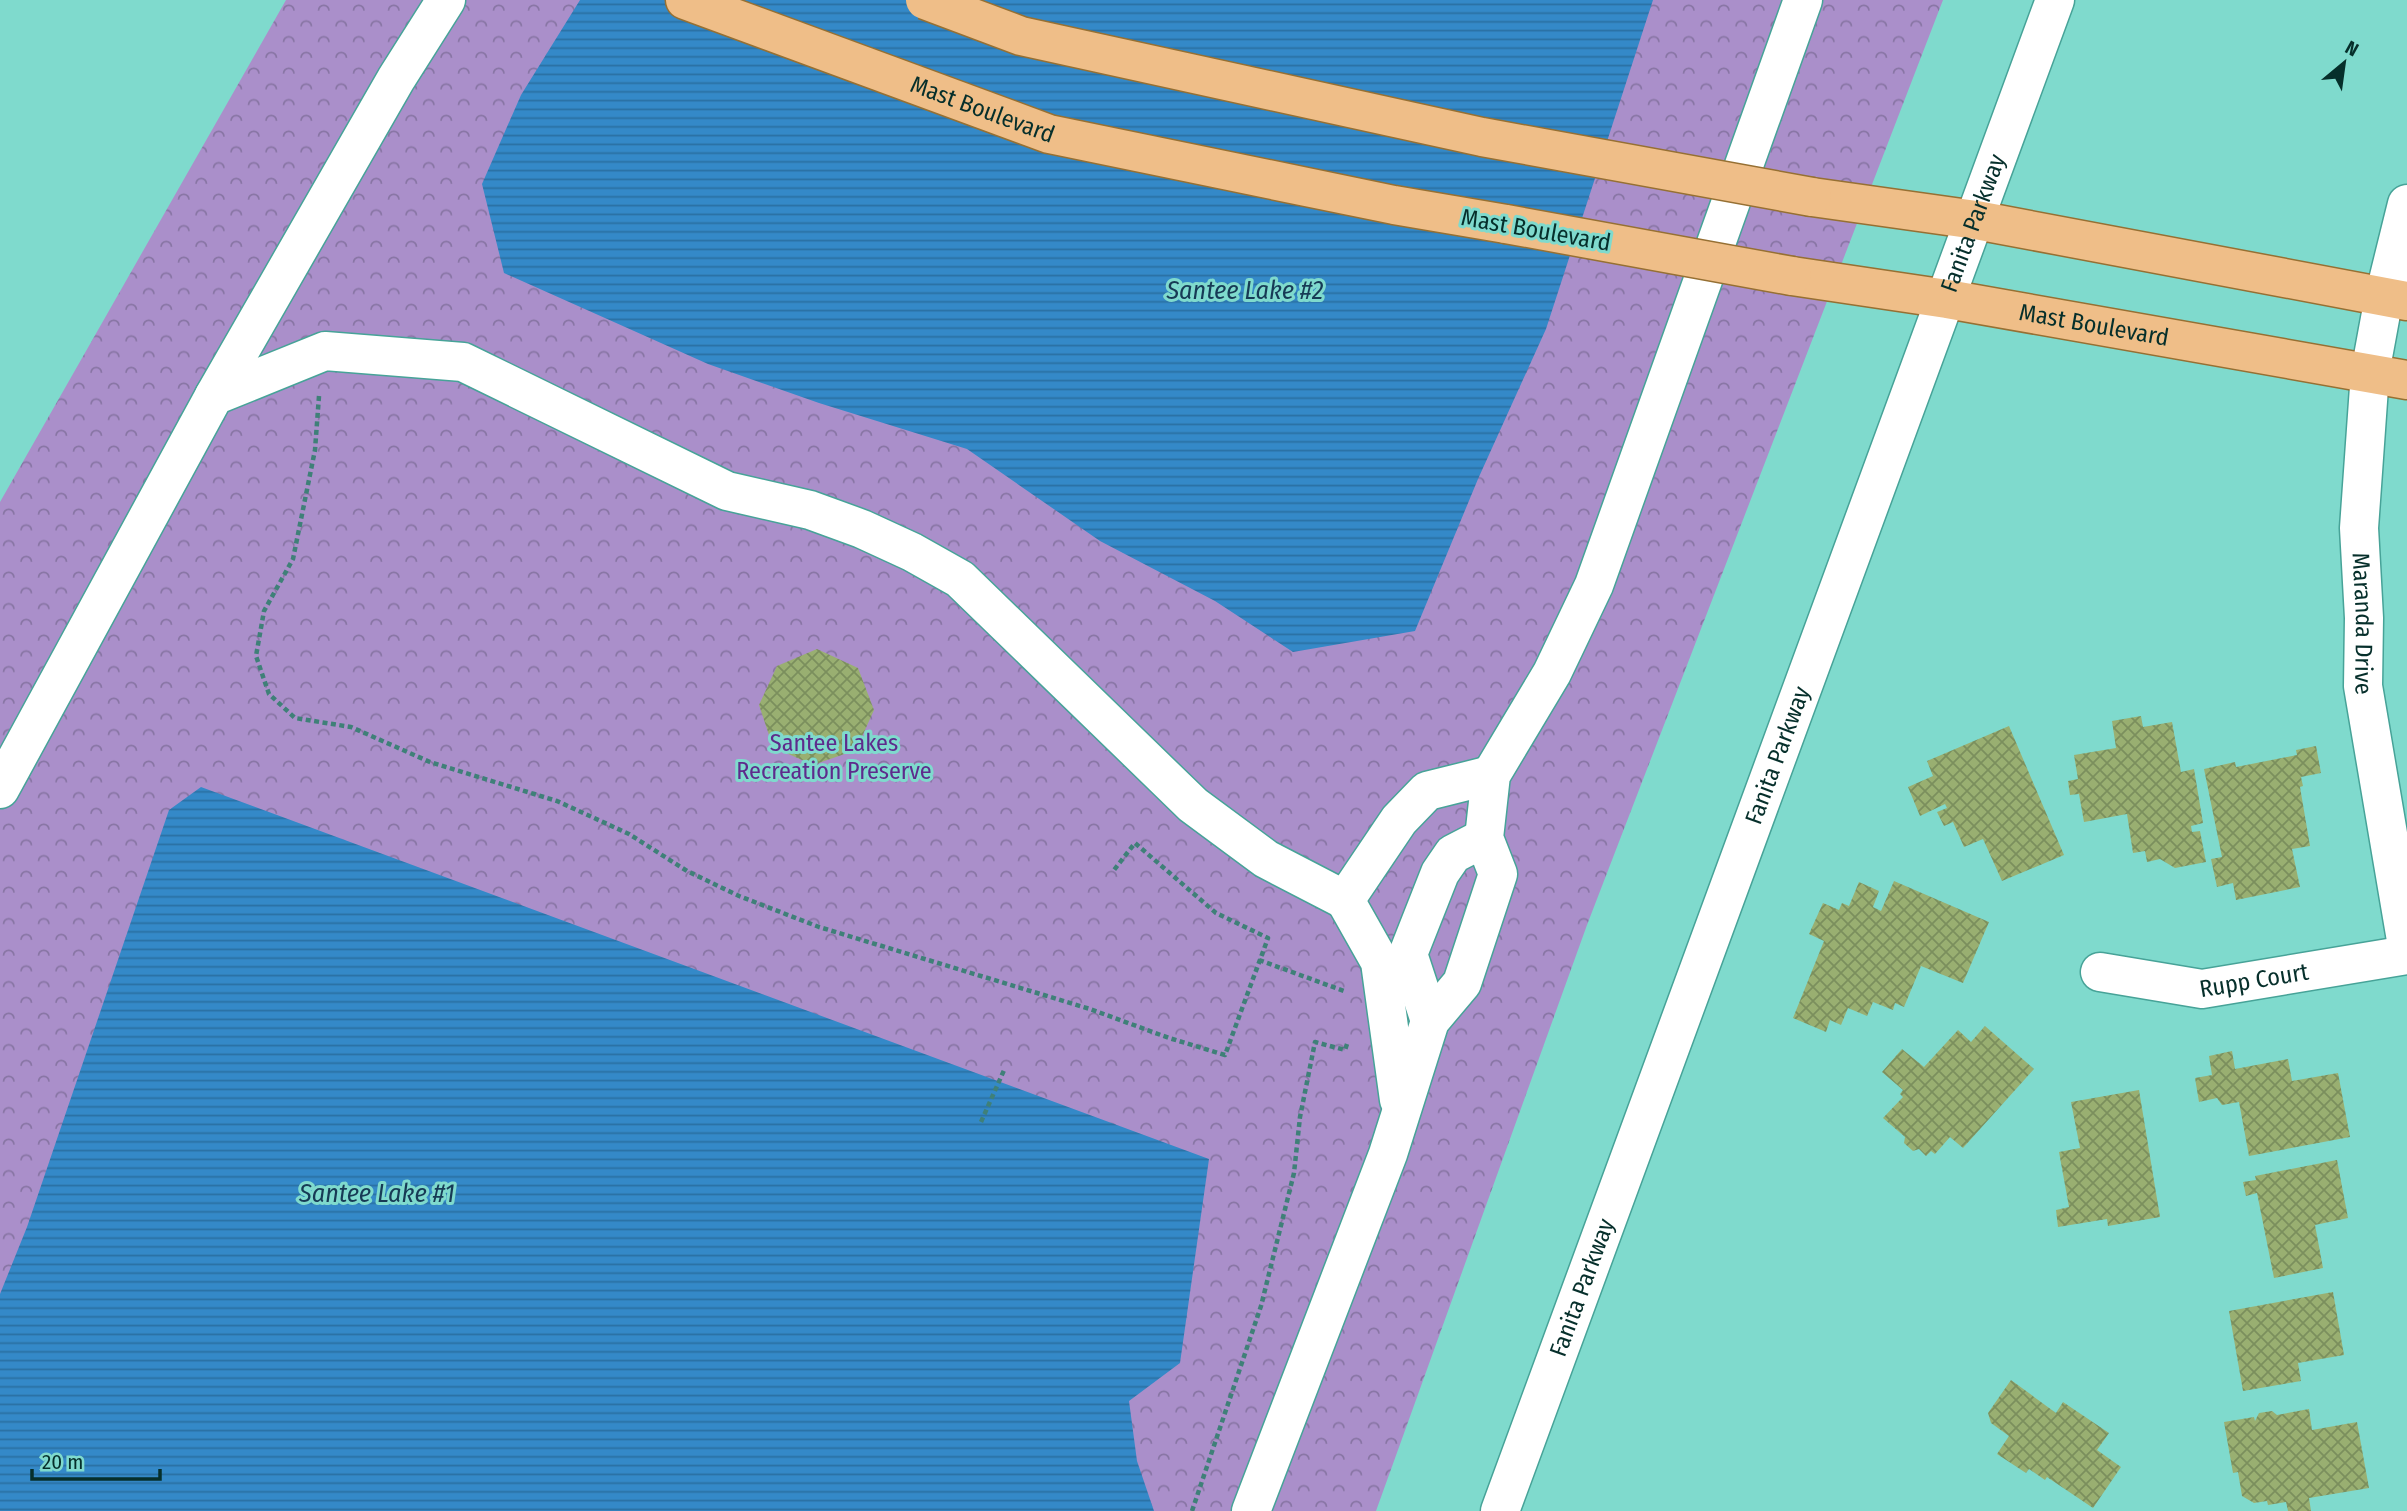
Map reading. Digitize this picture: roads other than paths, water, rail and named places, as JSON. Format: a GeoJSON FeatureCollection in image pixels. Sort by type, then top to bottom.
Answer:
{"type":"FeatureCollection","features":[{"type":"Feature","properties":{"kind":"main road","name":"Mast Boulevard"},"geometry":{"type":"LineString","coordinates":[[685,0],[1049,134],[1394,205],[1792,276],[1947,299],[2407,380]]}},
{"type":"Feature","properties":{"kind":"main road"},"geometry":{"type":"LineString","coordinates":[[925,0],[1021,36],[1482,137],[1812,197],[1976,220],[2395,299]]}},
{"type":"Feature","properties":{"kind":"street"},"geometry":{"type":"LineString","coordinates":[[0,789],[214,396],[396,79],[446,0]]}},
{"type":"Feature","properties":{"kind":"street"},"geometry":{"type":"LineString","coordinates":[[1251,1511],[1400,1116],[1430,1021],[1462,983],[1498,874],[1484,838],[1491,775],[1552,673],[1594,585],[1803,0]]}},
{"type":"Feature","properties":{"kind":"street","name":"Fanita Parkway"},"geometry":{"type":"LineString","coordinates":[[1500,1511],[2055,0]]}},
{"type":"Feature","properties":{"kind":"street","name":"Maranda Drive"},"geometry":{"type":"LineString","coordinates":[[2407,204],[2395,299],[2370,373],[2359,528],[2364,618],[2363,686],[2407,947]]}},
{"type":"Feature","properties":{"kind":"street"},"geometry":{"type":"LineString","coordinates":[[214,396],[325,351],[463,362],[727,491],[800,507],[862,529],[960,579],[1193,805],[1266,859],[1345,900],[1380,962],[1400,1116]]}},
{"type":"Feature","properties":{"kind":"street"},"geometry":{"type":"LineString","coordinates":[[1345,900],[1399,820],[1426,791],[1491,775]]}},
{"type":"Feature","properties":{"kind":"street"},"geometry":{"type":"LineString","coordinates":[[1430,1021],[1408,954],[1440,873],[1454,854],[1484,838]]}},
{"type":"Feature","properties":{"kind":"street","name":"Rupp Court"},"geometry":{"type":"LineString","coordinates":[[2100,972],[2202,989],[2407,955]]}},
{"type":"Feature","properties":{"kind":"water","name":"Santee Lake #2"},"geometry":{"type":"Polygon","coordinates":[[[580,0],[1653,0],[1546,329],[1478,479],[1415,631],[1293,652],[1215,601],[1100,541],[967,449],[819,403],[708,364],[504,273],[482,184],[521,95],[580,0]]]}},
{"type":"Feature","properties":{"kind":"water","name":"Santee Lake #1"},"geometry":{"type":"Polygon","coordinates":[[[201,787],[1209,1159],[1180,1363],[1129,1401],[1137,1461],[1154,1511],[0,1511],[0,1294],[27,1227],[169,810],[201,787]]]}},
{"type":"Feature","properties":{"kind":"park label","name":"Santee Lakes Recreation Preserve"},"geometry":{"type":"Point","coordinates":[834,757]}}]}
